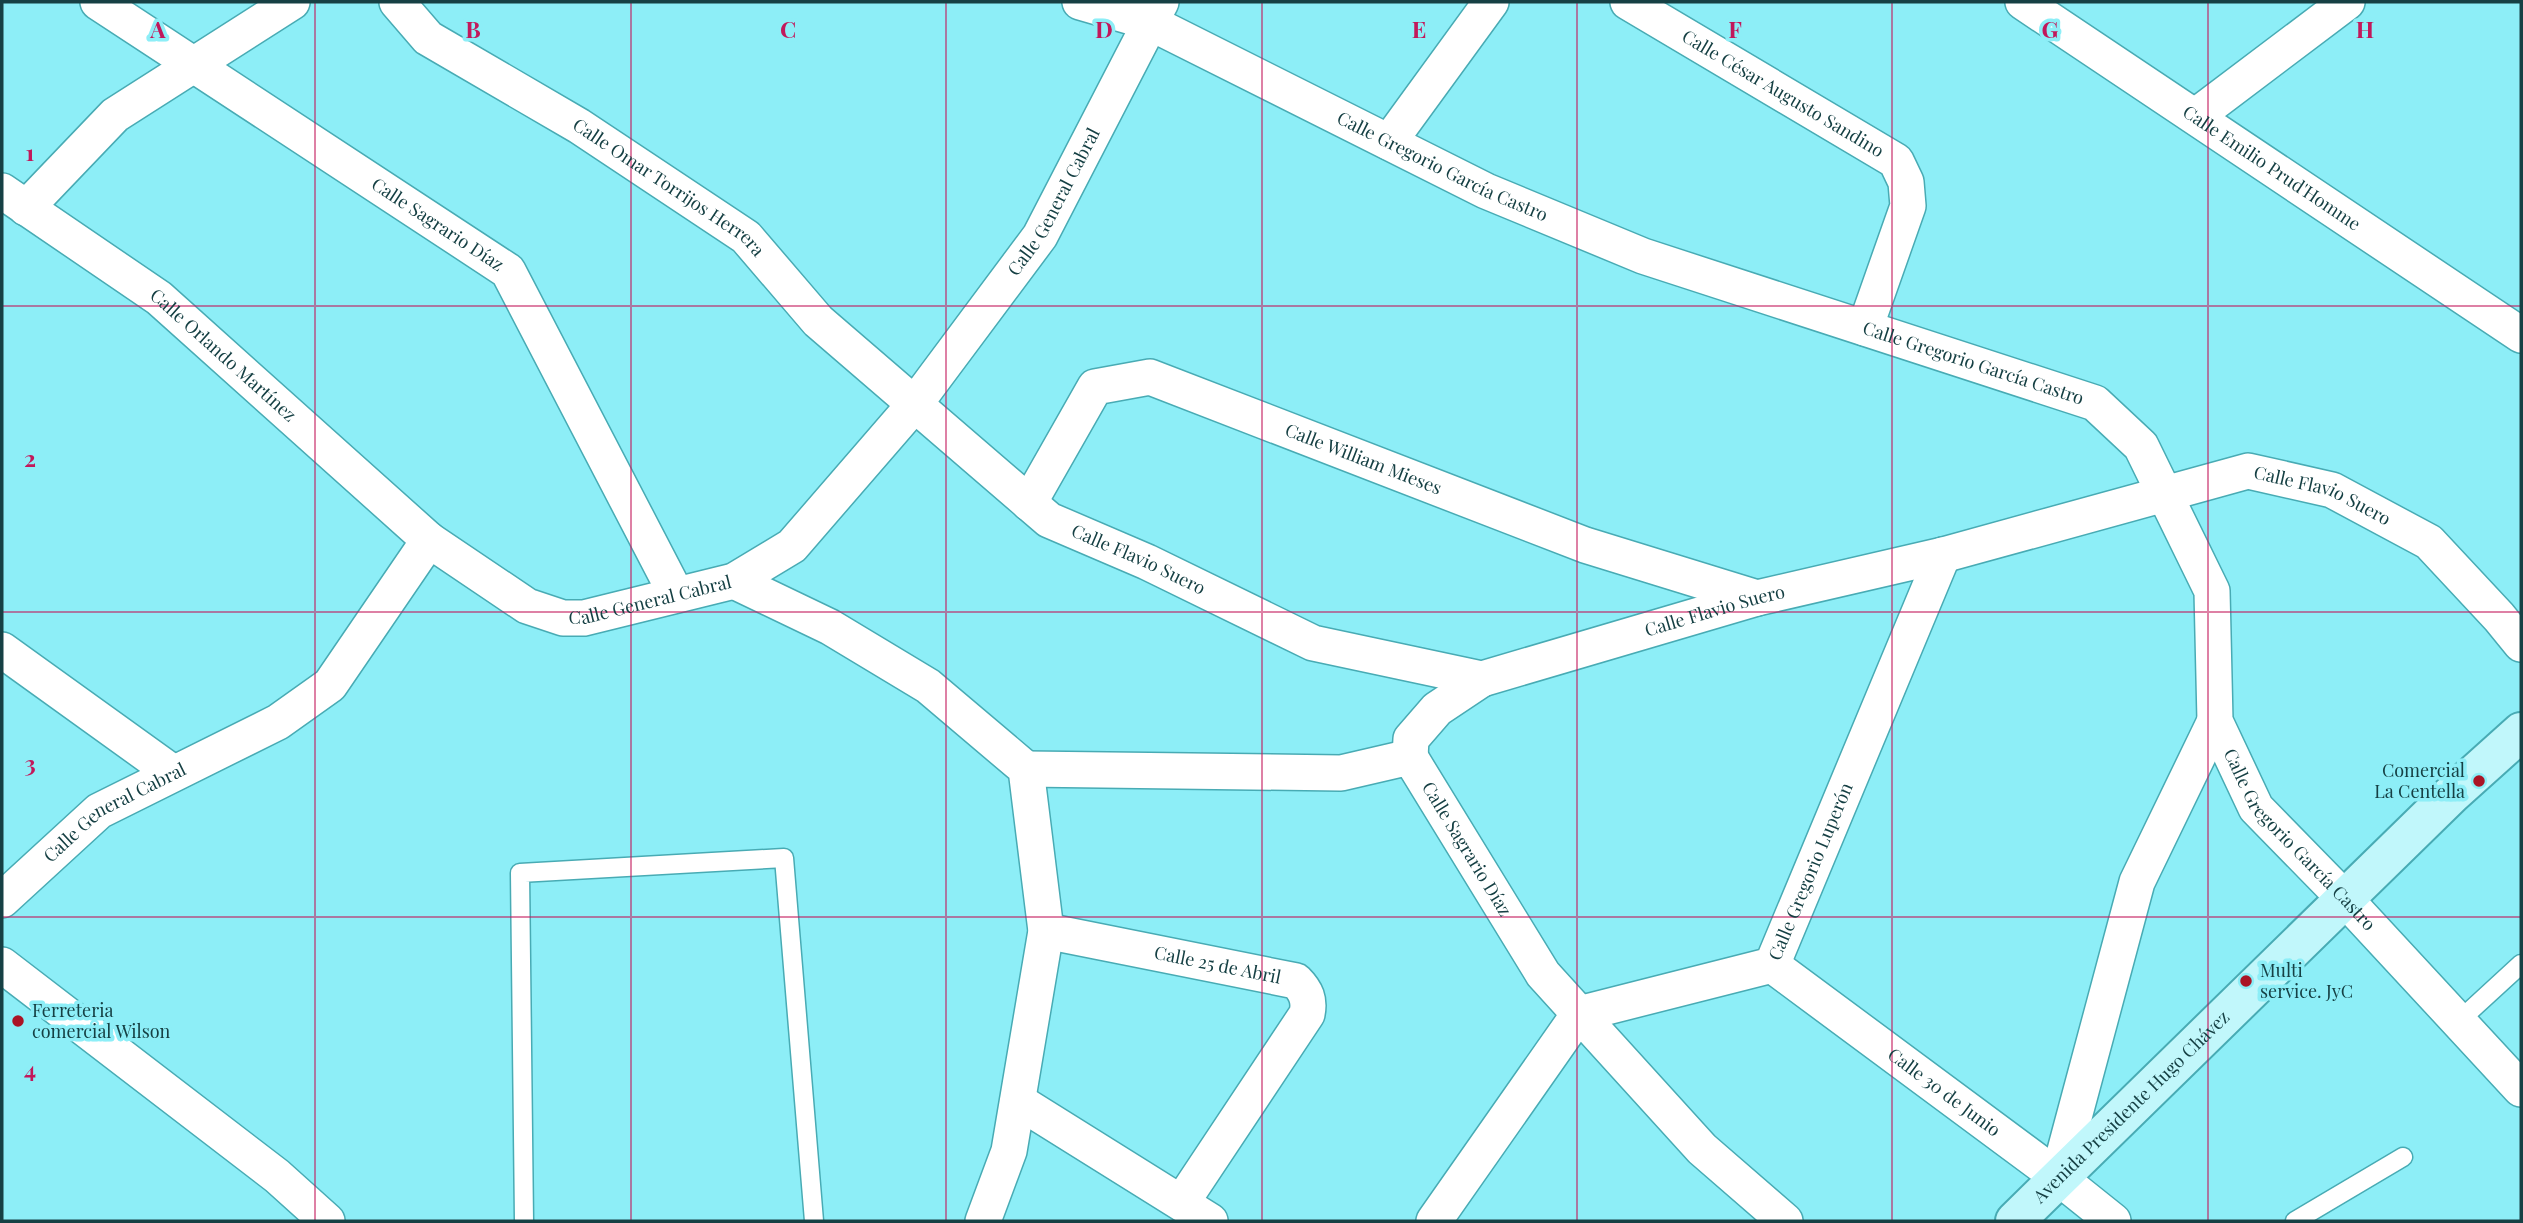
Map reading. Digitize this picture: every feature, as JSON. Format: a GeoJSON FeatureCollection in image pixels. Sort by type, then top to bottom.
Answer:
{"type":"FeatureCollection","features":[{"type":"Feature","properties":{"kind":"main road","name":"Avenida Presidente Hugo Chávez"},"geometry":{"type":"LineString","coordinates":[[2015,1221],[2451,796],[2521,732]]}},
{"type":"Feature","properties":{"kind":"street","name":"Calle Sagrario Díaz"},"geometry":{"type":"LineString","coordinates":[[98,2],[508,271],[676,594]]}},
{"type":"Feature","properties":{"kind":"street"},"geometry":{"type":"LineString","coordinates":[[14,200],[115,115],[292,2]]}},
{"type":"Feature","properties":{"kind":"street","name":"Calle Omar Torrijos Herrera"},"geometry":{"type":"LineString","coordinates":[[397,2],[428,37],[579,126],[746,237],[818,321],[914,405]]}},
{"type":"Feature","properties":{"kind":"street","name":"Calle Gregorio García Castro"},"geometry":{"type":"LineString","coordinates":[[1080,2],[1155,12],[1389,142],[1486,191],[1643,256],[2095,403],[2141,446],[2212,592],[2215,721],[2256,808],[2346,899],[2521,1089]]}},
{"type":"Feature","properties":{"kind":"street"},"geometry":{"type":"LineString","coordinates":[[1389,142],[1491,2]]}},
{"type":"Feature","properties":{"kind":"street","name":"Calle César Augusto Sandino"},"geometry":{"type":"LineString","coordinates":[[1628,2],[1896,161],[1906,182],[1908,206],[1865,328]]}},
{"type":"Feature","properties":{"kind":"street","name":"Calle Emilio Prud'Homme"},"geometry":{"type":"LineString","coordinates":[[2023,2],[2521,335]]}},
{"type":"Feature","properties":{"kind":"street"},"geometry":{"type":"LineString","coordinates":[[2196,116],[2347,2]]}},
{"type":"Feature","properties":{"kind":"street","name":"Calle General Cabral"},"geometry":{"type":"LineString","coordinates":[[2,900],[99,811],[278,722],[330,685],[429,540],[527,606],[563,618],[584,618],[734,581],[792,546],[914,405],[1040,236],[1155,12]]}},
{"type":"Feature","properties":{"kind":"street","name":"Calle Orlando Martínez"},"geometry":{"type":"LineString","coordinates":[[14,200],[159,298],[429,540]]}},
{"type":"Feature","properties":{"kind":"street","name":"Calle William Mieses"},"geometry":{"type":"LineString","coordinates":[[1029,503],[1095,387],[1150,377],[1584,545],[1757,598]]}},
{"type":"Feature","properties":{"kind":"street","name":"Calle Flavio Suero"},"geometry":{"type":"LineString","coordinates":[[914,405],[1049,520],[1147,562],[1312,643],[1482,679],[1757,598],[1943,555],[2248,471],[2332,489],[2429,542],[2521,644]]}},
{"type":"Feature","properties":{"kind":"street","name":"Calle Gregorio Luperón"},"geometry":{"type":"LineString","coordinates":[[1579,1014],[1772,965],[1943,555]]}},
{"type":"Feature","properties":{"kind":"street"},"geometry":{"type":"LineString","coordinates":[[734,581],[830,627],[928,686],[1027,769],[1342,773],[1410,757],[1411,739],[1437,709],[1482,679]]}},
{"type":"Feature","properties":{"kind":"street"},"geometry":{"type":"LineString","coordinates":[[2,650],[173,773]]}},
{"type":"Feature","properties":{"kind":"street"},"geometry":{"type":"LineString","coordinates":[[2058,1177],[2137,882],[2215,721]]}},
{"type":"Feature","properties":{"kind":"street","name":"Calle Sagrario Díaz"},"geometry":{"type":"LineString","coordinates":[[1410,757],[1542,974],[1702,1149],[1785,1221]]}},
{"type":"Feature","properties":{"kind":"street"},"geometry":{"type":"LineString","coordinates":[[983,1221],[1009,1151],[1046,931],[1027,769]]}},
{"type":"Feature","properties":{"kind":"street","name":"Calle 25 de Abril"},"geometry":{"type":"LineString","coordinates":[[1046,931],[1296,981],[1304,989],[1309,1004],[1307,1014],[1196,1212]]}},
{"type":"Feature","properties":{"kind":"street"},"geometry":{"type":"LineString","coordinates":[[2,965],[277,1177],[327,1221]]}},
{"type":"Feature","properties":{"kind":"street","name":"Calle 30 de Junio"},"geometry":{"type":"LineString","coordinates":[[1772,965],[2058,1177],[2113,1221]]}},
{"type":"Feature","properties":{"kind":"street"},"geometry":{"type":"LineString","coordinates":[[1434,1221],[1579,1014]]}},
{"type":"Feature","properties":{"kind":"street"},"geometry":{"type":"LineString","coordinates":[[1018,1101],[1196,1212]]}},
{"type":"Feature","properties":{"kind":"lane"},"geometry":{"type":"LineString","coordinates":[[524,1221],[520,873],[784,858],[814,1221]]}},
{"type":"Feature","properties":{"kind":"lane"},"geometry":{"type":"LineString","coordinates":[[2459,1021],[2521,964]]}},
{"type":"Feature","properties":{"kind":"lane"},"geometry":{"type":"LineString","coordinates":[[2295,1221],[2403,1157]]}},
{"type":"Feature","properties":{"kind":"place","name":"Comercial La Centella"},"geometry":{"type":"Point","coordinates":[2479,781]}},
{"type":"Feature","properties":{"kind":"place","name":"Multi service. JyC"},"geometry":{"type":"Point","coordinates":[2246,981]}},
{"type":"Feature","properties":{"kind":"place","name":"Ferreteria comercial Wilson"},"geometry":{"type":"Point","coordinates":[18,1021]}}]}
